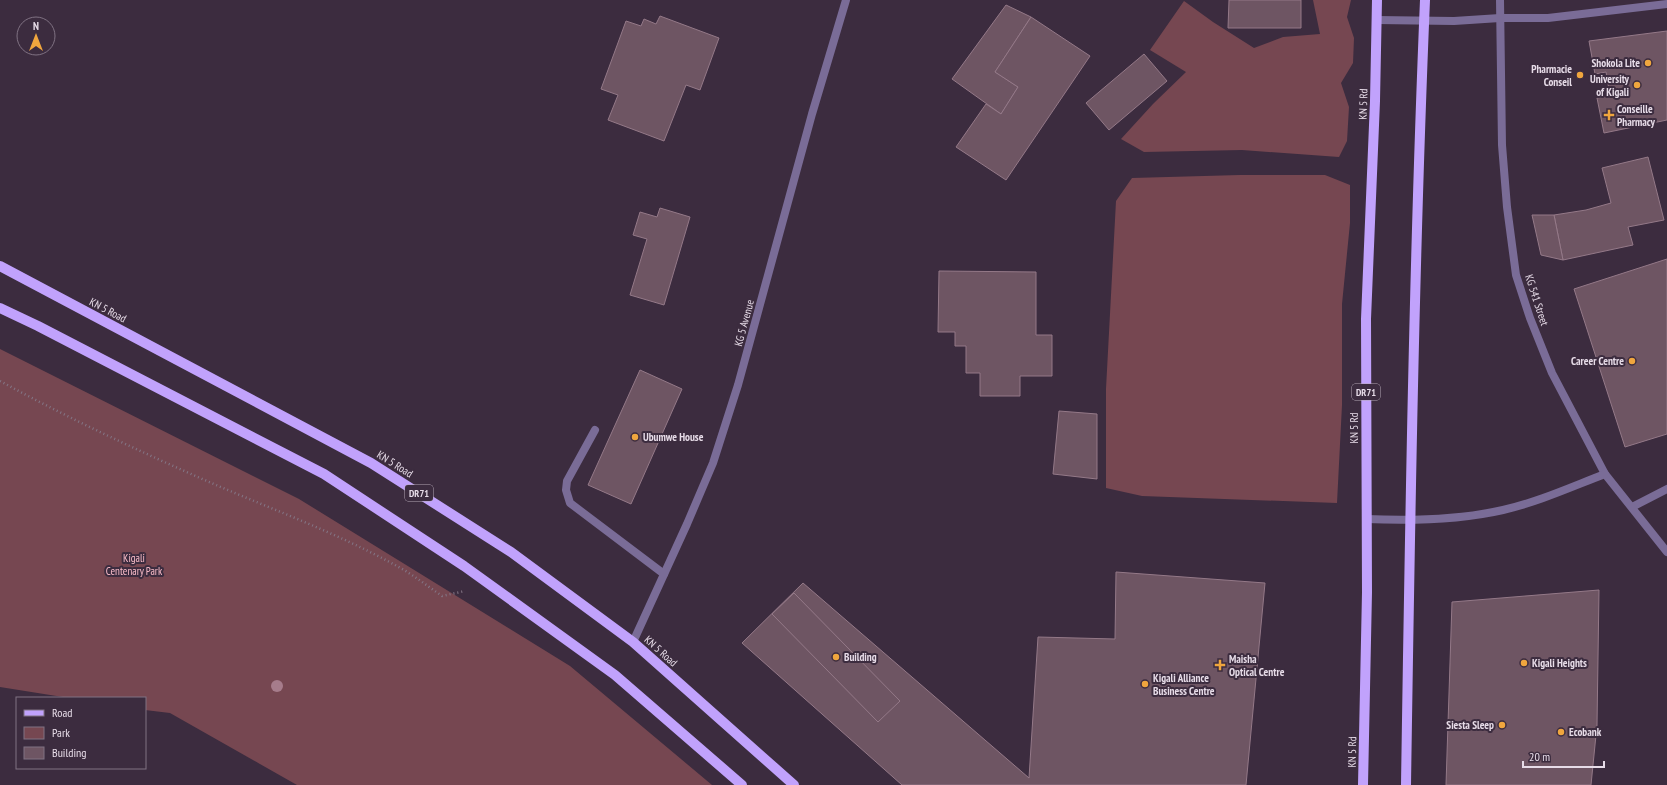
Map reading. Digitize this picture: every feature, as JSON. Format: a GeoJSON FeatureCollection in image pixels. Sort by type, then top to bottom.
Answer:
{"type":"FeatureCollection","features":[{"type":"Feature","properties":{"kind":"main road","name":"KN 5 Rd"},"geometry":{"type":"LineString","coordinates":[[1363,785],[1367,592],[1366,319],[1375,101],[1377,0]]}},
{"type":"Feature","properties":{"kind":"main road"},"geometry":{"type":"LineString","coordinates":[[1406,785],[1410,521],[1425,0]]}},
{"type":"Feature","properties":{"kind":"main road","name":"KN 5 Road"},"geometry":{"type":"LineString","coordinates":[[0,266],[371,463],[511,552],[633,642],[794,785]]}},
{"type":"Feature","properties":{"kind":"main road"},"geometry":{"type":"LineString","coordinates":[[0,308],[38,326],[324,474],[492,586],[615,675],[742,785]]}},
{"type":"Feature","properties":{"kind":"street","name":"KG 5 Avenue"},"geometry":{"type":"LineString","coordinates":[[633,642],[713,463],[738,385],[812,114],[846,0]]}},
{"type":"Feature","properties":{"kind":"street","name":"KG 541 Street"},"geometry":{"type":"LineString","coordinates":[[1500,0],[1502,144],[1507,207],[1516,275],[1530,318],[1552,373],[1605,474],[1667,552]]}},
{"type":"Feature","properties":{"kind":"street"},"geometry":{"type":"LineString","coordinates":[[1376,20],[1454,21],[1500,18],[1548,18],[1667,4]]}},
{"type":"Feature","properties":{"kind":"street"},"geometry":{"type":"LineString","coordinates":[[595,430],[567,481],[566,490],[570,503],[664,574]]}},
{"type":"Feature","properties":{"kind":"street"},"geometry":{"type":"LineString","coordinates":[[1366,519],[1410,521],[1463,516],[1503,510],[1542,498],[1605,474]]}},
{"type":"Feature","properties":{"kind":"street"},"geometry":{"type":"LineString","coordinates":[[1632,507],[1667,489]]}},
{"type":"Feature","properties":{"kind":"path"},"geometry":{"type":"LineString","coordinates":[[0,381],[35,401],[214,484],[350,543],[404,570],[442,596],[492,586]]}},
{"type":"Feature","properties":{"kind":"green space"},"geometry":{"type":"Polygon","coordinates":[[[1313,0],[1351,0],[1347,17],[1354,38],[1353,63],[1341,83],[1349,107],[1347,141],[1339,157],[1242,150],[1144,152],[1121,139],[1153,104],[1186,72],[1150,50],[1184,1],[1213,22],[1254,48],[1283,37],[1320,34],[1313,0]]]}},
{"type":"Feature","properties":{"kind":"green space"},"geometry":{"type":"Polygon","coordinates":[[[1240,175],[1325,175],[1350,185],[1350,223],[1342,304],[1342,405],[1337,503],[1142,496],[1106,488],[1106,389],[1116,201],[1132,178],[1240,175]]]}},
{"type":"Feature","properties":{"kind":"green space","name":"Kigali Centenary Park"},"geometry":{"type":"Polygon","coordinates":[[[0,349],[299,499],[570,666],[712,785],[297,785],[170,713],[146,710],[146,697],[63,697],[0,687],[0,349]]]}},
{"type":"Feature","properties":{"kind":"building"},"geometry":{"type":"Polygon","coordinates":[[[1229,0],[1301,0],[1301,28],[1228,28],[1229,0]]]}},
{"type":"Feature","properties":{"kind":"building"},"geometry":{"type":"Polygon","coordinates":[[[1006,5],[1031,17],[995,72],[1018,87],[1001,114],[952,79],[1006,5]]]}},
{"type":"Feature","properties":{"kind":"building"},"geometry":{"type":"Polygon","coordinates":[[[660,16],[719,38],[700,90],[686,85],[664,141],[608,120],[618,95],[601,89],[626,21],[641,26],[644,19],[656,24],[660,16]]]}},
{"type":"Feature","properties":{"kind":"building"},"geometry":{"type":"Polygon","coordinates":[[[1031,17],[1090,56],[1006,180],[956,147],[986,104],[1001,114],[1018,87],[995,72],[1031,17]]]}},
{"type":"Feature","properties":{"kind":"building","name":"University of Kigali"},"geometry":{"type":"Polygon","coordinates":[[[1667,31],[1667,120],[1604,133],[1597,98],[1610,96],[1606,72],[1595,74],[1589,41],[1667,31]]]}},
{"type":"Feature","properties":{"kind":"building"},"geometry":{"type":"Polygon","coordinates":[[[1144,54],[1167,81],[1109,130],[1086,103],[1144,54]]]}},
{"type":"Feature","properties":{"kind":"building"},"geometry":{"type":"Polygon","coordinates":[[[1648,157],[1664,220],[1628,227],[1633,245],[1563,260],[1554,215],[1586,210],[1611,203],[1602,168],[1648,157]]]}},
{"type":"Feature","properties":{"kind":"building"},"geometry":{"type":"Polygon","coordinates":[[[660,208],[690,217],[664,305],[630,295],[647,239],[633,235],[640,212],[657,217],[660,208]]]}},
{"type":"Feature","properties":{"kind":"building"},"geometry":{"type":"Polygon","coordinates":[[[1532,215],[1554,215],[1563,260],[1541,255],[1532,215]]]}},
{"type":"Feature","properties":{"kind":"building","name":"Career Centre"},"geometry":{"type":"Polygon","coordinates":[[[1667,259],[1667,434],[1625,447],[1574,289],[1667,259]]]}},
{"type":"Feature","properties":{"kind":"building"},"geometry":{"type":"Polygon","coordinates":[[[939,271],[1036,272],[1036,335],[1052,335],[1052,376],[1020,376],[1020,396],[980,396],[980,373],[966,373],[966,346],[955,346],[955,332],[938,332],[939,271]]]}},
{"type":"Feature","properties":{"kind":"building","name":"Ubumwe House"},"geometry":{"type":"Polygon","coordinates":[[[640,370],[682,389],[631,504],[588,485],[640,370]]]}},
{"type":"Feature","properties":{"kind":"building"},"geometry":{"type":"Polygon","coordinates":[[[1059,411],[1097,414],[1097,479],[1053,474],[1059,411]]]}},
{"type":"Feature","properties":{"kind":"building","name":"Kigali Alliance Business Centre"},"geometry":{"type":"Polygon","coordinates":[[[1116,572],[1265,583],[1246,785],[902,785],[742,643],[803,583],[1029,778],[1038,637],[1115,639],[1116,572]]]}},
{"type":"Feature","properties":{"kind":"building","name":"Kigali Heights"},"geometry":{"type":"Polygon","coordinates":[[[1599,590],[1597,725],[1591,785],[1446,785],[1452,602],[1599,590]]]}},
{"type":"Feature","properties":{"kind":"building","name":"Building"},"geometry":{"type":"Polygon","coordinates":[[[794,593],[900,701],[878,722],[772,614],[794,593]]]}},
{"type":"Feature","properties":{"kind":"place","name":"Shokola Lite"},"geometry":{"type":"Point","coordinates":[1648,63]}},
{"type":"Feature","properties":{"kind":"place","name":"Pharmacie Conseil"},"geometry":{"type":"Point","coordinates":[1580,75]}},
{"type":"Feature","properties":{"kind":"place","name":"University of Kigali"},"geometry":{"type":"Point","coordinates":[1637,85]}},
{"type":"Feature","properties":{"kind":"place","name":"Conseille Pharmacy"},"geometry":{"type":"Point","coordinates":[1609,115]}},
{"type":"Feature","properties":{"kind":"place","name":"Career Centre"},"geometry":{"type":"Point","coordinates":[1632,361]}},
{"type":"Feature","properties":{"kind":"place","name":"Ubumwe House"},"geometry":{"type":"Point","coordinates":[635,437]}},
{"type":"Feature","properties":{"kind":"place","name":"Building"},"geometry":{"type":"Point","coordinates":[836,657]}},
{"type":"Feature","properties":{"kind":"place","name":"Kigali Heights"},"geometry":{"type":"Point","coordinates":[1524,663]}},
{"type":"Feature","properties":{"kind":"place","name":"Maisha Optical Centre"},"geometry":{"type":"Point","coordinates":[1220,665]}},
{"type":"Feature","properties":{"kind":"place","name":"Kigali Alliance Business Centre"},"geometry":{"type":"Point","coordinates":[1145,684]}},
{"type":"Feature","properties":{"kind":"place","name":"Siesta Sleep"},"geometry":{"type":"Point","coordinates":[1502,725]}},
{"type":"Feature","properties":{"kind":"place","name":"Ecobank"},"geometry":{"type":"Point","coordinates":[1561,732]}}]}
